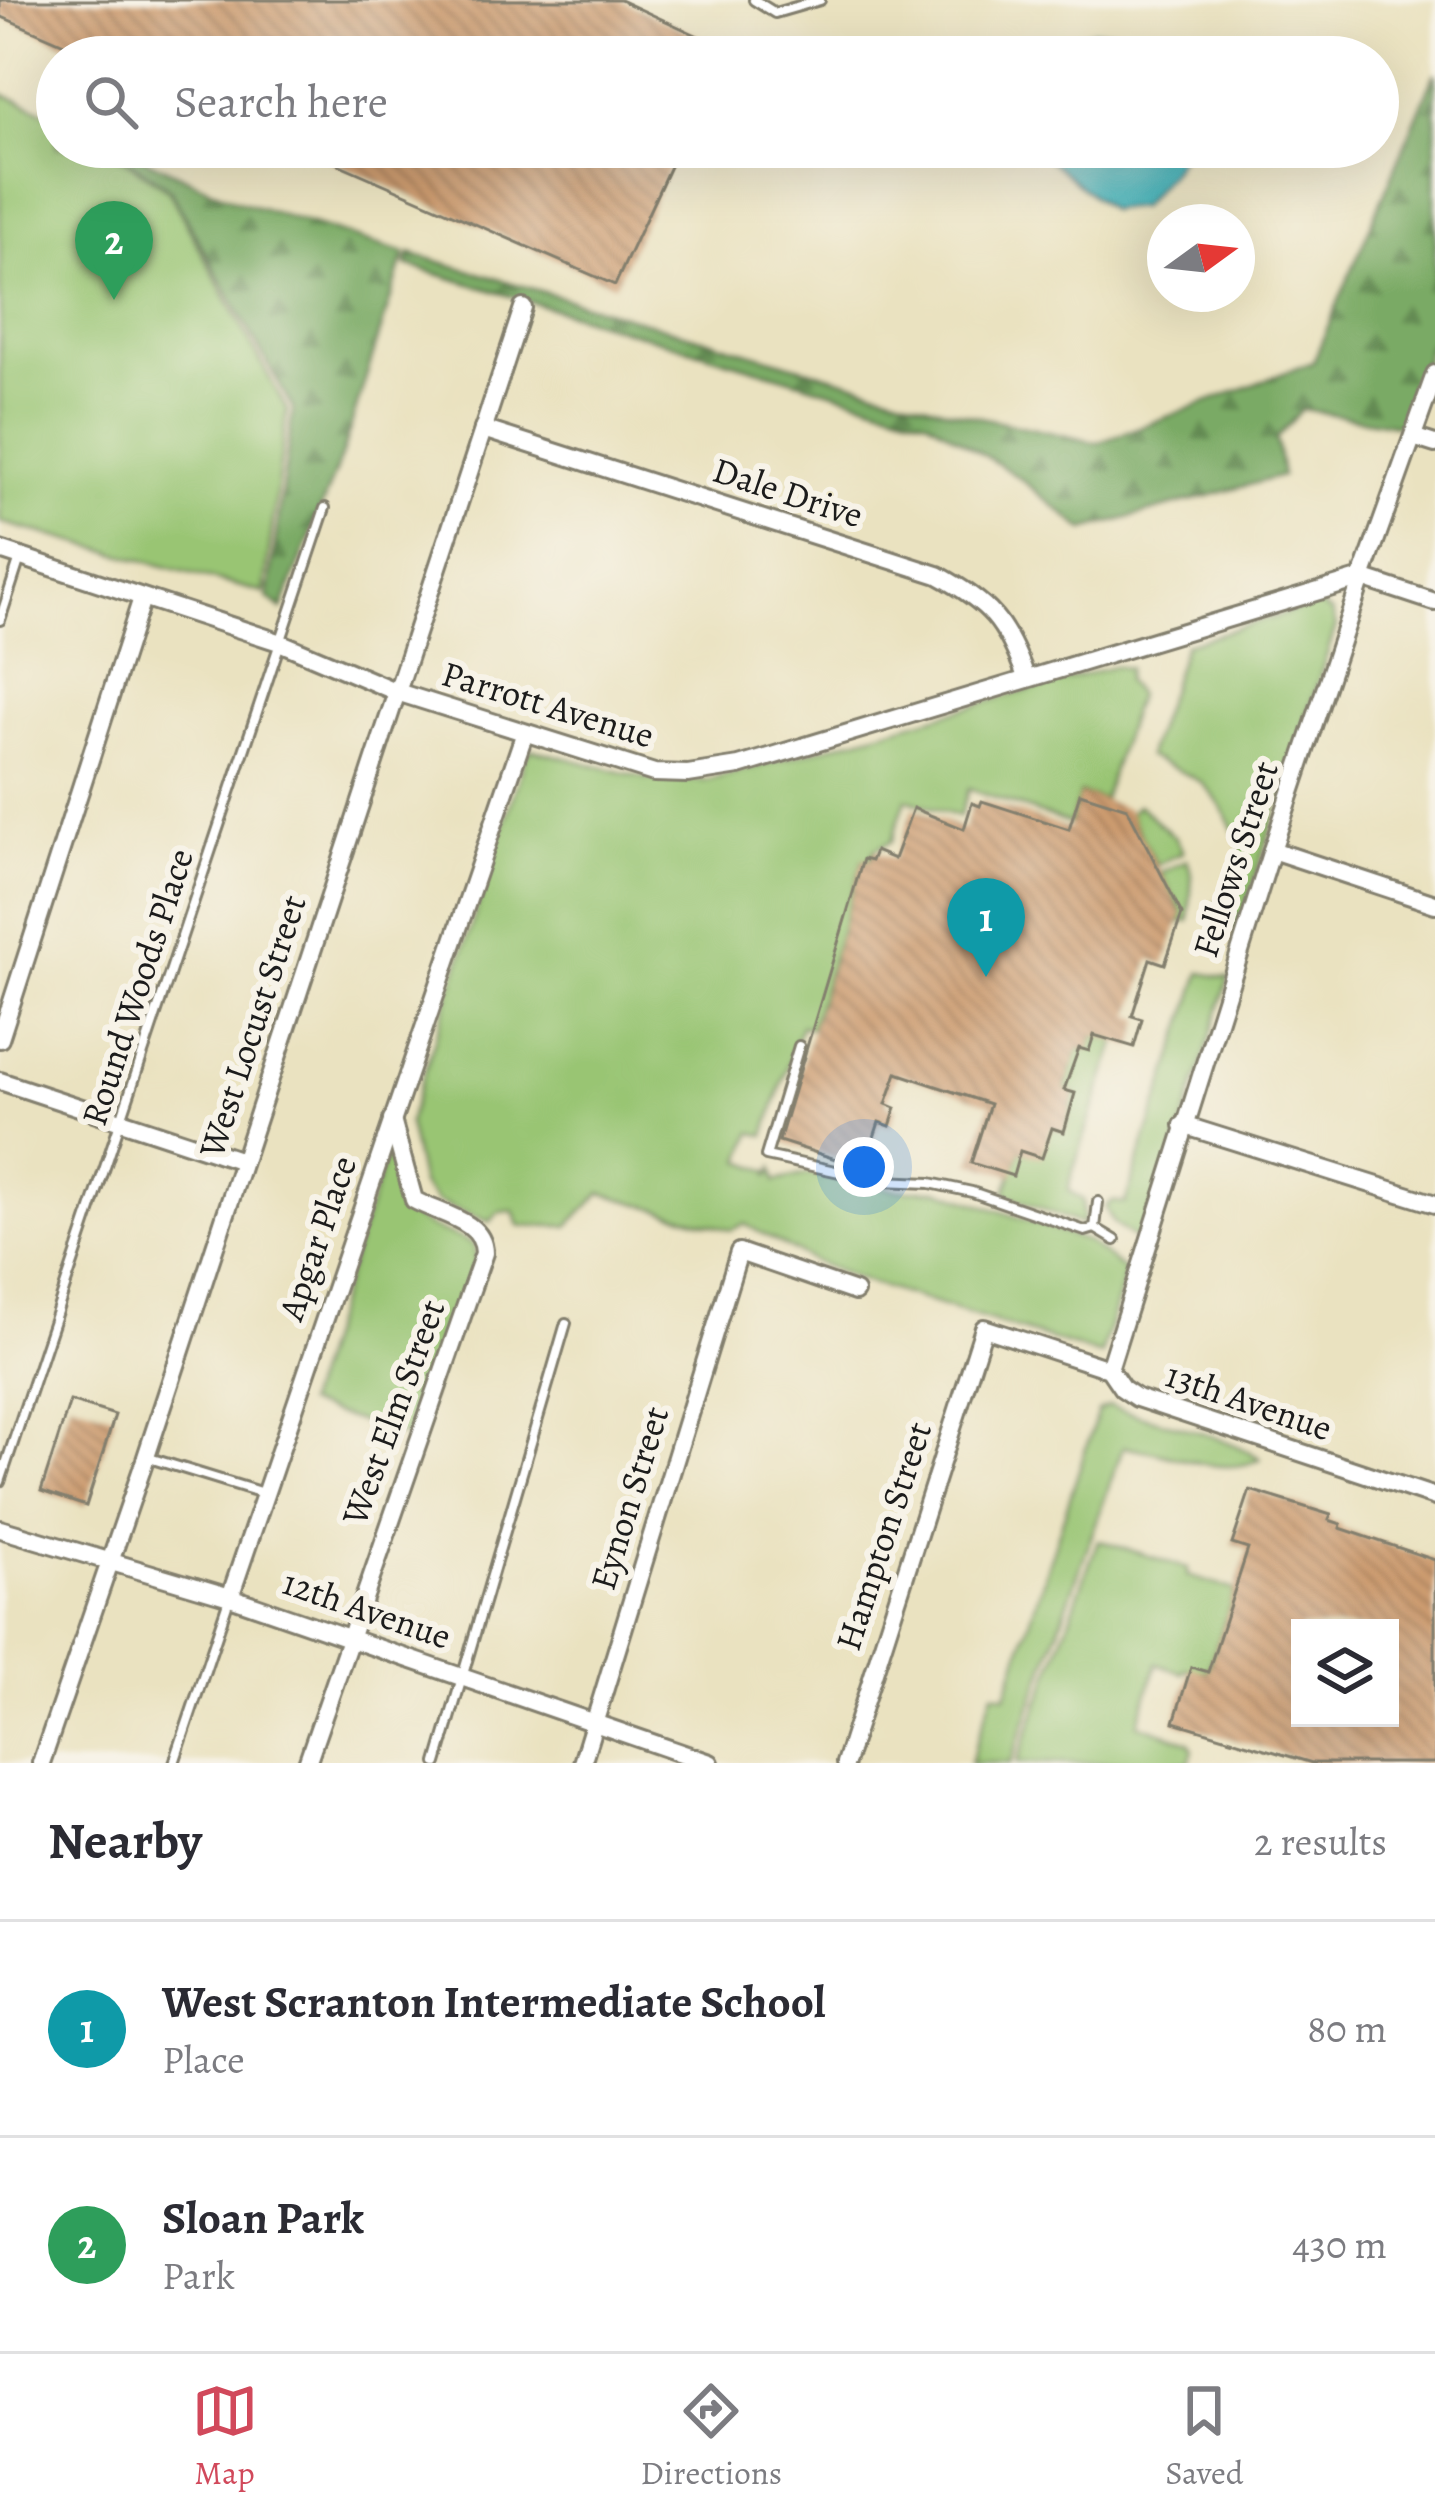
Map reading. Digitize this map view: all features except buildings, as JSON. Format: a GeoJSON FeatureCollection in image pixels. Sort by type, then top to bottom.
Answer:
{"type":"FeatureCollection","features":[{"type":"Feature","properties":{"kind":"street","name":"West Locust Street"},"geometry":{"type":"LineString","coordinates":[[41,1763],[523,308]]}},
{"type":"Feature","properties":{"kind":"street","name":"Fellows Street"},"geometry":{"type":"LineString","coordinates":[[1109,1369],[1272,850],[1435,374]]}},
{"type":"Feature","properties":{"kind":"street","name":"Dale Drive"},"geometry":{"type":"LineString","coordinates":[[484,429],[938,575],[974,595],[996,616],[1011,636],[1026,677]]}},
{"type":"Feature","properties":{"kind":"street"},"geometry":{"type":"LineString","coordinates":[[1413,436],[1435,444]]}},
{"type":"Feature","properties":{"kind":"street","name":"Parrott Avenue"},"geometry":{"type":"LineString","coordinates":[[0,550],[279,642],[397,692],[524,735],[654,772],[688,774],[739,766],[1362,578]]}},
{"type":"Feature","properties":{"kind":"street"},"geometry":{"type":"LineString","coordinates":[[1362,578],[1435,602]]}},
{"type":"Feature","properties":{"kind":"street"},"geometry":{"type":"LineString","coordinates":[[0,1039],[142,598]]}},
{"type":"Feature","properties":{"kind":"street","name":"Apgar Place"},"geometry":{"type":"LineString","coordinates":[[230,1597],[524,735]]}},
{"type":"Feature","properties":{"kind":"street"},"geometry":{"type":"LineString","coordinates":[[1272,850],[1435,904]]}},
{"type":"Feature","properties":{"kind":"street"},"geometry":{"type":"LineString","coordinates":[[0,1082],[242,1161]]}},
{"type":"Feature","properties":{"kind":"street","name":"West Elm Street"},"geometry":{"type":"LineString","coordinates":[[307,1763],[484,1253],[484,1240],[477,1229],[414,1199],[392,1120]]}},
{"type":"Feature","properties":{"kind":"street"},"geometry":{"type":"LineString","coordinates":[[1183,1125],[1435,1204]]}},
{"type":"Feature","properties":{"kind":"street","name":"Eynon Street"},"geometry":{"type":"LineString","coordinates":[[582,1763],[739,1252],[856,1292]]}},
{"type":"Feature","properties":{"kind":"street","name":"13th Avenue"},"geometry":{"type":"LineString","coordinates":[[984,1328],[1109,1369],[1122,1388],[1137,1398],[1435,1497]]}},
{"type":"Feature","properties":{"kind":"street","name":"Hampton Street"},"geometry":{"type":"LineString","coordinates":[[845,1763],[984,1328]]}},
{"type":"Feature","properties":{"kind":"street","name":"12th Avenue"},"geometry":{"type":"LineString","coordinates":[[0,1529],[230,1597],[710,1763]]}},
{"type":"Feature","properties":{"kind":"lane"},"geometry":{"type":"LineString","coordinates":[[754,0],[775,13],[820,0]]}},
{"type":"Feature","properties":{"kind":"lane","name":"Round Woods Place"},"geometry":{"type":"LineString","coordinates":[[0,1482],[325,508]]}},
{"type":"Feature","properties":{"kind":"lane"},"geometry":{"type":"LineString","coordinates":[[0,620],[20,557]]}},
{"type":"Feature","properties":{"kind":"lane"},"geometry":{"type":"LineString","coordinates":[[799,1046],[766,1156],[881,1181],[930,1183],[972,1192],[1085,1231],[1095,1228],[1115,1240]]}},
{"type":"Feature","properties":{"kind":"lane"},"geometry":{"type":"LineString","coordinates":[[1095,1228],[1098,1202]]}},
{"type":"Feature","properties":{"kind":"lane"},"geometry":{"type":"LineString","coordinates":[[437,1763],[566,1323]]}},
{"type":"Feature","properties":{"kind":"lane"},"geometry":{"type":"LineString","coordinates":[[146,1457],[264,1493]]}},
{"type":"Feature","properties":{"kind":"lane","name":"Apgar Place"},"geometry":{"type":"LineString","coordinates":[[174,1763],[230,1597]]}},
{"type":"Feature","properties":{"kind":"green space"},"geometry":{"type":"Polygon","coordinates":[[[1435,73],[1435,334],[1401,426],[1302,409],[1276,439],[1282,476],[1084,530],[1018,477],[929,420],[406,265],[410,253],[948,410],[1098,443],[1313,362],[1395,168],[1399,168],[1435,73]]]}},
{"type":"Feature","properties":{"kind":"green space"},"geometry":{"type":"Polygon","coordinates":[[[0,93],[36,108],[36,168],[136,168],[168,190],[287,410],[264,593],[0,522],[0,93]]]}},
{"type":"Feature","properties":{"kind":"green space"},"geometry":{"type":"Polygon","coordinates":[[[140,168],[165,168],[234,200],[405,253],[342,454],[282,609],[268,598],[293,409],[170,189],[140,168]]]}},
{"type":"Feature","properties":{"kind":"green space"},"geometry":{"type":"Polygon","coordinates":[[[1318,604],[1332,613],[1336,626],[1238,930],[1223,926],[1214,905],[1237,891],[1243,879],[1235,832],[1199,781],[1147,756],[1185,644],[1318,604]]]}},
{"type":"Feature","properties":{"kind":"green space"},"geometry":{"type":"Polygon","coordinates":[[[1115,666],[1128,668],[1126,681],[1137,695],[1103,800],[1080,793],[1070,824],[969,789],[959,817],[906,799],[892,841],[874,850],[870,861],[863,860],[811,1028],[801,1026],[765,1135],[752,1133],[742,1161],[769,1171],[769,1177],[773,1168],[776,1181],[807,1174],[897,1190],[940,1190],[1086,1241],[1126,1271],[1101,1355],[863,1281],[744,1224],[731,1230],[601,1193],[568,1226],[519,1226],[514,1211],[499,1212],[490,1222],[437,1202],[421,1185],[408,1123],[531,749],[648,779],[706,781],[1115,666]]]}},
{"type":"Feature","properties":{"kind":"green space"},"geometry":{"type":"Polygon","coordinates":[[[1138,805],[1176,838],[1183,852],[1157,865],[1129,813],[1138,805]]]}},
{"type":"Feature","properties":{"kind":"green space"},"geometry":{"type":"Polygon","coordinates":[[[1187,860],[1192,874],[1189,921],[1179,922],[1182,913],[1161,873],[1187,860]]]}},
{"type":"Feature","properties":{"kind":"green space"},"geometry":{"type":"Polygon","coordinates":[[[1201,973],[1229,978],[1147,1236],[1133,1238],[1114,1224],[1105,1207],[1112,1201],[1125,1203],[1201,973]]]}},
{"type":"Feature","properties":{"kind":"green space"},"geometry":{"type":"Polygon","coordinates":[[[1094,1035],[1117,1040],[1070,1180],[1069,1191],[1083,1200],[1083,1225],[1005,1194],[1020,1151],[1052,1128],[1064,1131],[1075,1094],[1064,1090],[1079,1048],[1089,1050],[1094,1035]]]}},
{"type":"Feature","properties":{"kind":"green space"},"geometry":{"type":"Polygon","coordinates":[[[389,1146],[399,1193],[409,1212],[430,1227],[474,1245],[476,1260],[415,1439],[305,1404],[389,1146]]]}},
{"type":"Feature","properties":{"kind":"green space"},"geometry":{"type":"Polygon","coordinates":[[[1109,1406],[1210,1436],[1260,1459],[1244,1465],[1210,1465],[1123,1447],[1011,1763],[970,1763],[993,1692],[1006,1695],[1098,1411],[1109,1406]]]}},
{"type":"Feature","properties":{"kind":"green space"},"geometry":{"type":"Polygon","coordinates":[[[1098,1540],[1188,1568],[1187,1576],[1235,1590],[1207,1672],[1185,1669],[1183,1673],[1157,1664],[1138,1724],[1189,1742],[1193,1750],[1189,1763],[1017,1763],[1098,1540]]]}},
{"type":"Feature","properties":{"kind":"water"},"geometry":{"type":"Polygon","coordinates":[[[1092,31],[1128,31],[1130,36],[1080,36],[1092,31]]]}},
{"type":"Feature","properties":{"kind":"water"},"geometry":{"type":"Polygon","coordinates":[[[1058,168],[1173,168],[1140,207],[1109,210],[1058,168]]]}},
{"type":"Feature","properties":{"kind":"place","name":"Sloan Park"},"geometry":{"type":"Point","coordinates":[114,300]}},
{"type":"Feature","properties":{"kind":"place","name":"West Scranton Intermediate School"},"geometry":{"type":"Point","coordinates":[986,977]}}]}
